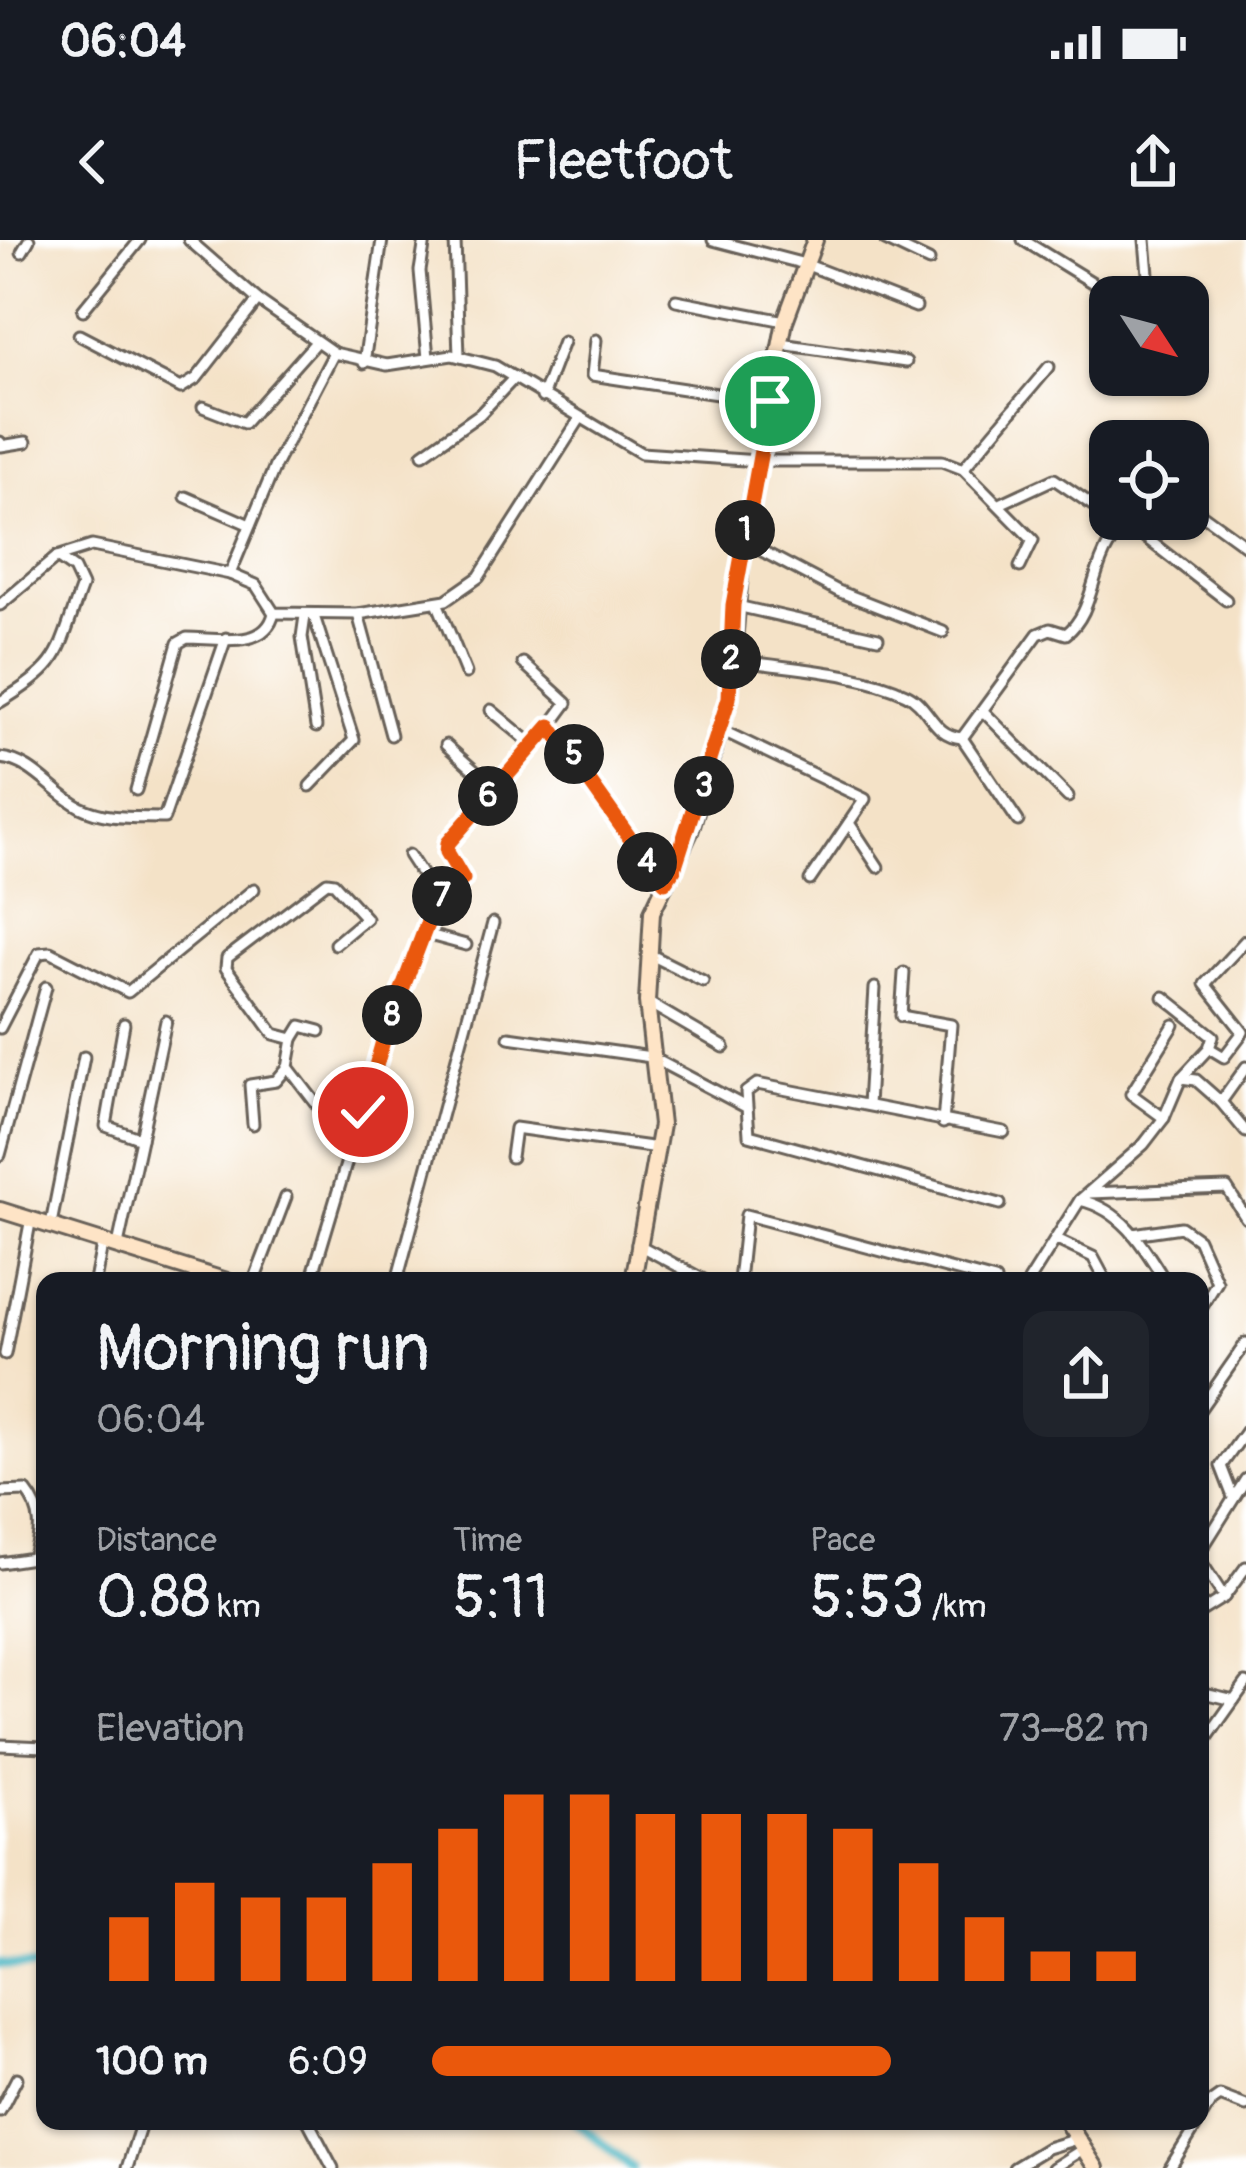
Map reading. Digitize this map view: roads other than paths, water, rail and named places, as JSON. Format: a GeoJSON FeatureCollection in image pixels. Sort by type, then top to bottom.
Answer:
{"type":"FeatureCollection","features":[{"type":"Feature","properties":{"kind":"street"},"geometry":{"type":"LineString","coordinates":[[22,252],[28,240]]}},
{"type":"Feature","properties":{"kind":"street"},"geometry":{"type":"LineString","coordinates":[[83,310],[140,240]]}},
{"type":"Feature","properties":{"kind":"street"},"geometry":{"type":"LineString","coordinates":[[189,240],[258,300],[334,353],[364,363],[459,356],[515,377],[579,420],[641,453],[759,461],[910,459],[963,469],[1002,503],[1033,540],[1020,567]]}},
{"type":"Feature","properties":{"kind":"street"},"geometry":{"type":"LineString","coordinates":[[364,363],[382,240]]}},
{"type":"Feature","properties":{"kind":"street"},"geometry":{"type":"LineString","coordinates":[[425,240],[420,271],[428,358]]}},
{"type":"Feature","properties":{"kind":"street"},"geometry":{"type":"LineString","coordinates":[[455,240],[459,356]]}},
{"type":"Feature","properties":{"kind":"street"},"geometry":{"type":"LineString","coordinates":[[713,240],[805,264],[916,307]]}},
{"type":"Feature","properties":{"kind":"street"},"geometry":{"type":"LineString","coordinates":[[634,1272],[658,1148],[659,1091],[646,1002],[652,912],[690,832],[721,730],[742,541],[785,321],[815,240]]}},
{"type":"Feature","properties":{"kind":"street"},"geometry":{"type":"LineString","coordinates":[[885,240],[929,261]]}},
{"type":"Feature","properties":{"kind":"street"},"geometry":{"type":"LineString","coordinates":[[1023,240],[1089,280]]}},
{"type":"Feature","properties":{"kind":"street"},"geometry":{"type":"LineString","coordinates":[[1145,240],[1148,276]]}},
{"type":"Feature","properties":{"kind":"street"},"geometry":{"type":"LineString","coordinates":[[79,335],[182,388],[197,378],[258,300]]}},
{"type":"Feature","properties":{"kind":"street"},"geometry":{"type":"LineString","coordinates":[[676,300],[785,321]]}},
{"type":"Feature","properties":{"kind":"street"},"geometry":{"type":"LineString","coordinates":[[596,340],[592,375],[770,401]]}},
{"type":"Feature","properties":{"kind":"street"},"geometry":{"type":"LineString","coordinates":[[542,397],[563,342]]}},
{"type":"Feature","properties":{"kind":"street"},"geometry":{"type":"LineString","coordinates":[[203,407],[244,423],[315,343]]}},
{"type":"Feature","properties":{"kind":"street"},"geometry":{"type":"LineString","coordinates":[[781,344],[906,362]]}},
{"type":"Feature","properties":{"kind":"street"},"geometry":{"type":"LineString","coordinates":[[230,574],[334,353]]}},
{"type":"Feature","properties":{"kind":"street"},"geometry":{"type":"LineString","coordinates":[[963,469],[1048,367]]}},
{"type":"Feature","properties":{"kind":"street"},"geometry":{"type":"LineString","coordinates":[[423,454],[479,414],[515,377]]}},
{"type":"Feature","properties":{"kind":"street"},"geometry":{"type":"LineString","coordinates":[[274,614],[358,614],[437,602],[479,577],[579,420]]}},
{"type":"Feature","properties":{"kind":"street"},"geometry":{"type":"LineString","coordinates":[[0,442],[2,446],[26,442]]}},
{"type":"Feature","properties":{"kind":"street"},"geometry":{"type":"LineString","coordinates":[[1002,503],[1054,478],[1089,502]]}},
{"type":"Feature","properties":{"kind":"street"},"geometry":{"type":"LineString","coordinates":[[186,497],[250,524]]}},
{"type":"Feature","properties":{"kind":"street"},"geometry":{"type":"LineString","coordinates":[[1209,519],[1246,546]]}},
{"type":"Feature","properties":{"kind":"street"},"geometry":{"type":"LineString","coordinates":[[962,738],[1038,634],[1050,629],[1066,634],[1076,627],[1109,540]]}},
{"type":"Feature","properties":{"kind":"street"},"geometry":{"type":"LineString","coordinates":[[1143,540],[1226,599]]}},
{"type":"Feature","properties":{"kind":"street"},"geometry":{"type":"LineString","coordinates":[[742,541],[838,591],[943,632]]}},
{"type":"Feature","properties":{"kind":"street"},"geometry":{"type":"LineString","coordinates":[[1,600],[57,557],[92,545],[230,574],[256,585],[274,614]]}},
{"type":"Feature","properties":{"kind":"street"},"geometry":{"type":"LineString","coordinates":[[0,702],[46,674],[55,659],[82,586],[74,568],[57,557]]}},
{"type":"Feature","properties":{"kind":"street"},"geometry":{"type":"LineString","coordinates":[[437,602],[466,673]]}},
{"type":"Feature","properties":{"kind":"street"},"geometry":{"type":"LineString","coordinates":[[733,605],[878,638]]}},
{"type":"Feature","properties":{"kind":"street"},"geometry":{"type":"LineString","coordinates":[[136,790],[178,643],[187,638],[266,632],[274,614]]}},
{"type":"Feature","properties":{"kind":"street"},"geometry":{"type":"LineString","coordinates":[[358,614],[391,735]]}},
{"type":"Feature","properties":{"kind":"street"},"geometry":{"type":"LineString","coordinates":[[309,616],[302,638],[316,727]]}},
{"type":"Feature","properties":{"kind":"street"},"geometry":{"type":"LineString","coordinates":[[309,616],[354,740],[310,786]]}},
{"type":"Feature","properties":{"kind":"street"},"geometry":{"type":"LineString","coordinates":[[0,758],[29,768],[79,806],[106,817],[164,818],[226,638]]}},
{"type":"Feature","properties":{"kind":"street"},"geometry":{"type":"LineString","coordinates":[[731,659],[884,686],[912,696],[939,731],[962,738],[1018,821]]}},
{"type":"Feature","properties":{"kind":"street"},"geometry":{"type":"LineString","coordinates":[[314,1272],[422,933],[437,898],[463,879],[447,852],[448,843],[567,703],[523,664]]}},
{"type":"Feature","properties":{"kind":"street"},"geometry":{"type":"LineString","coordinates":[[491,710],[533,745]]}},
{"type":"Feature","properties":{"kind":"street"},"geometry":{"type":"LineString","coordinates":[[984,712],[1068,797]]}},
{"type":"Feature","properties":{"kind":"street"},"geometry":{"type":"LineString","coordinates":[[550,726],[665,882]]}},
{"type":"Feature","properties":{"kind":"street"},"geometry":{"type":"LineString","coordinates":[[721,730],[865,799],[810,880]]}},
{"type":"Feature","properties":{"kind":"street"},"geometry":{"type":"LineString","coordinates":[[446,745],[494,788]]}},
{"type":"Feature","properties":{"kind":"street"},"geometry":{"type":"LineString","coordinates":[[849,824],[878,867]]}},
{"type":"Feature","properties":{"kind":"street"},"geometry":{"type":"LineString","coordinates":[[409,855],[437,898]]}},
{"type":"Feature","properties":{"kind":"street"},"geometry":{"type":"LineString","coordinates":[[293,1039],[274,1034],[226,968],[227,958],[327,882],[334,883],[366,918],[335,944]]}},
{"type":"Feature","properties":{"kind":"street"},"geometry":{"type":"LineString","coordinates":[[0,1028],[42,952],[128,992],[254,889]]}},
{"type":"Feature","properties":{"kind":"street"},"geometry":{"type":"LineString","coordinates":[[399,1272],[493,923]]}},
{"type":"Feature","properties":{"kind":"street"},"geometry":{"type":"LineString","coordinates":[[422,933],[466,945]]}},
{"type":"Feature","properties":{"kind":"street"},"geometry":{"type":"LineString","coordinates":[[1209,1048],[1224,1057],[1243,1032],[1205,984],[1246,940]]}},
{"type":"Feature","properties":{"kind":"street"},"geometry":{"type":"LineString","coordinates":[[647,952],[703,981]]}},
{"type":"Feature","properties":{"kind":"street"},"geometry":{"type":"LineString","coordinates":[[904,973],[901,1016],[951,1025],[944,1123]]}},
{"type":"Feature","properties":{"kind":"street"},"geometry":{"type":"LineString","coordinates":[[0,1155],[46,987]]}},
{"type":"Feature","properties":{"kind":"street"},"geometry":{"type":"LineString","coordinates":[[868,1105],[875,988]]}},
{"type":"Feature","properties":{"kind":"street"},"geometry":{"type":"LineString","coordinates":[[1036,1272],[1084,1197],[1164,1118],[1180,1078],[1209,1048],[1213,1036],[1164,997]]}},
{"type":"Feature","properties":{"kind":"street"},"geometry":{"type":"LineString","coordinates":[[646,1002],[724,1047]]}},
{"type":"Feature","properties":{"kind":"street"},"geometry":{"type":"LineString","coordinates":[[98,1272],[141,1139],[166,1021]]}},
{"type":"Feature","properties":{"kind":"street"},"geometry":{"type":"LineString","coordinates":[[124,1024],[106,1126],[141,1139]]}},
{"type":"Feature","properties":{"kind":"street"},"geometry":{"type":"LineString","coordinates":[[1164,1118],[1131,1094],[1174,1025]]}},
{"type":"Feature","properties":{"kind":"street"},"geometry":{"type":"LineString","coordinates":[[253,1124],[250,1085],[275,1081],[288,1067],[297,1027],[320,1031]]}},
{"type":"Feature","properties":{"kind":"street"},"geometry":{"type":"LineString","coordinates":[[509,1037],[651,1057],[744,1106]]}},
{"type":"Feature","properties":{"kind":"street"},"geometry":{"type":"LineString","coordinates":[[51,1224],[84,1057]]}},
{"type":"Feature","properties":{"kind":"street"},"geometry":{"type":"LineString","coordinates":[[288,1067],[328,1119],[358,1130]]}},
{"type":"Feature","properties":{"kind":"street"},"geometry":{"type":"LineString","coordinates":[[1221,1102],[1246,1067]]}},
{"type":"Feature","properties":{"kind":"street"},"geometry":{"type":"LineString","coordinates":[[1180,1078],[1196,1080],[1246,1132]]}},
{"type":"Feature","properties":{"kind":"street"},"geometry":{"type":"LineString","coordinates":[[1000,1204],[749,1135],[744,1106],[746,1092],[757,1084],[1004,1132]]}},
{"type":"Feature","properties":{"kind":"street"},"geometry":{"type":"LineString","coordinates":[[363,1112],[388,1120],[394,1096]]}},
{"type":"Feature","properties":{"kind":"street"},"geometry":{"type":"LineString","coordinates":[[511,1157],[515,1128],[658,1148]]}},
{"type":"Feature","properties":{"kind":"street"},"geometry":{"type":"LineString","coordinates":[[1084,1197],[1227,1188],[1246,1218]]}},
{"type":"Feature","properties":{"kind":"street"},"geometry":{"type":"LineString","coordinates":[[257,1272],[286,1197]]}},
{"type":"Feature","properties":{"kind":"street"},"geometry":{"type":"LineString","coordinates":[[1084,1197],[1107,1207],[1159,1272]]}},
{"type":"Feature","properties":{"kind":"street"},"geometry":{"type":"LineString","coordinates":[[0,1210],[200,1272]]}},
{"type":"Feature","properties":{"kind":"street"},"geometry":{"type":"LineString","coordinates":[[740,1272],[746,1215],[961,1272]]}},
{"type":"Feature","properties":{"kind":"street"},"geometry":{"type":"LineString","coordinates":[[4,1354],[32,1218]]}},
{"type":"Feature","properties":{"kind":"street"},"geometry":{"type":"LineString","coordinates":[[1133,1234],[1181,1227],[1198,1239],[1217,1282],[1209,1295]]}},
{"type":"Feature","properties":{"kind":"street"},"geometry":{"type":"LineString","coordinates":[[1059,1240],[1093,1257],[1101,1272]]}},
{"type":"Feature","properties":{"kind":"street"},"geometry":{"type":"LineString","coordinates":[[637,1244],[689,1272]]}},
{"type":"Feature","properties":{"kind":"street"},"geometry":{"type":"LineString","coordinates":[[1209,1396],[1246,1343]]}},
{"type":"Feature","properties":{"kind":"street"},"geometry":{"type":"LineString","coordinates":[[1233,1497],[1221,1466],[1246,1431]]}},
{"type":"Feature","properties":{"kind":"street"},"geometry":{"type":"LineString","coordinates":[[1209,1540],[1246,1480]]}},
{"type":"Feature","properties":{"kind":"street"},"geometry":{"type":"LineString","coordinates":[[0,1492],[26,1491],[36,1508]]}},
{"type":"Feature","properties":{"kind":"street"},"geometry":{"type":"LineString","coordinates":[[0,1563],[33,1558],[36,1547]]}},
{"type":"Feature","properties":{"kind":"street"},"geometry":{"type":"LineString","coordinates":[[1209,1606],[1224,1597],[1246,1567]]}},
{"type":"Feature","properties":{"kind":"street"},"geometry":{"type":"LineString","coordinates":[[1209,1571],[1224,1597]]}},
{"type":"Feature","properties":{"kind":"street"},"geometry":{"type":"LineString","coordinates":[[1209,1735],[1246,1683]]}},
{"type":"Feature","properties":{"kind":"street"},"geometry":{"type":"LineString","coordinates":[[1209,1694],[1234,1700]]}},
{"type":"Feature","properties":{"kind":"street"},"geometry":{"type":"LineString","coordinates":[[0,1745],[36,1747]]}},
{"type":"Feature","properties":{"kind":"street"},"geometry":{"type":"LineString","coordinates":[[0,2110],[17,2078]]}},
{"type":"Feature","properties":{"kind":"street"},"geometry":{"type":"LineString","coordinates":[[1209,2105],[1220,2096],[1246,2106]]}},
{"type":"Feature","properties":{"kind":"street"},"geometry":{"type":"LineString","coordinates":[[128,2168],[139,2130]]}},
{"type":"Feature","properties":{"kind":"street"},"geometry":{"type":"LineString","coordinates":[[313,2130],[333,2168]]}},
{"type":"Feature","properties":{"kind":"street"},"geometry":{"type":"LineString","coordinates":[[1071,2130],[1096,2168]]}},
{"type":"Feature","properties":{"kind":"street"},"geometry":{"type":"LineString","coordinates":[[1170,2168],[1193,2130]]}},
{"type":"Feature","properties":{"kind":"street"},"geometry":{"type":"LineString","coordinates":[[1014,2168],[1047,2148],[1080,2144]]}},
{"type":"Feature","properties":{"kind":"street"},"geometry":{"type":"LineString","coordinates":[[1053,2168],[1080,2144]]}},
{"type":"Feature","properties":{"kind":"waterway"},"geometry":{"type":"LineString","coordinates":[[0,1964],[36,1967]]}},
{"type":"Feature","properties":{"kind":"waterway"},"geometry":{"type":"LineString","coordinates":[[586,2130],[632,2168]]}}]}
